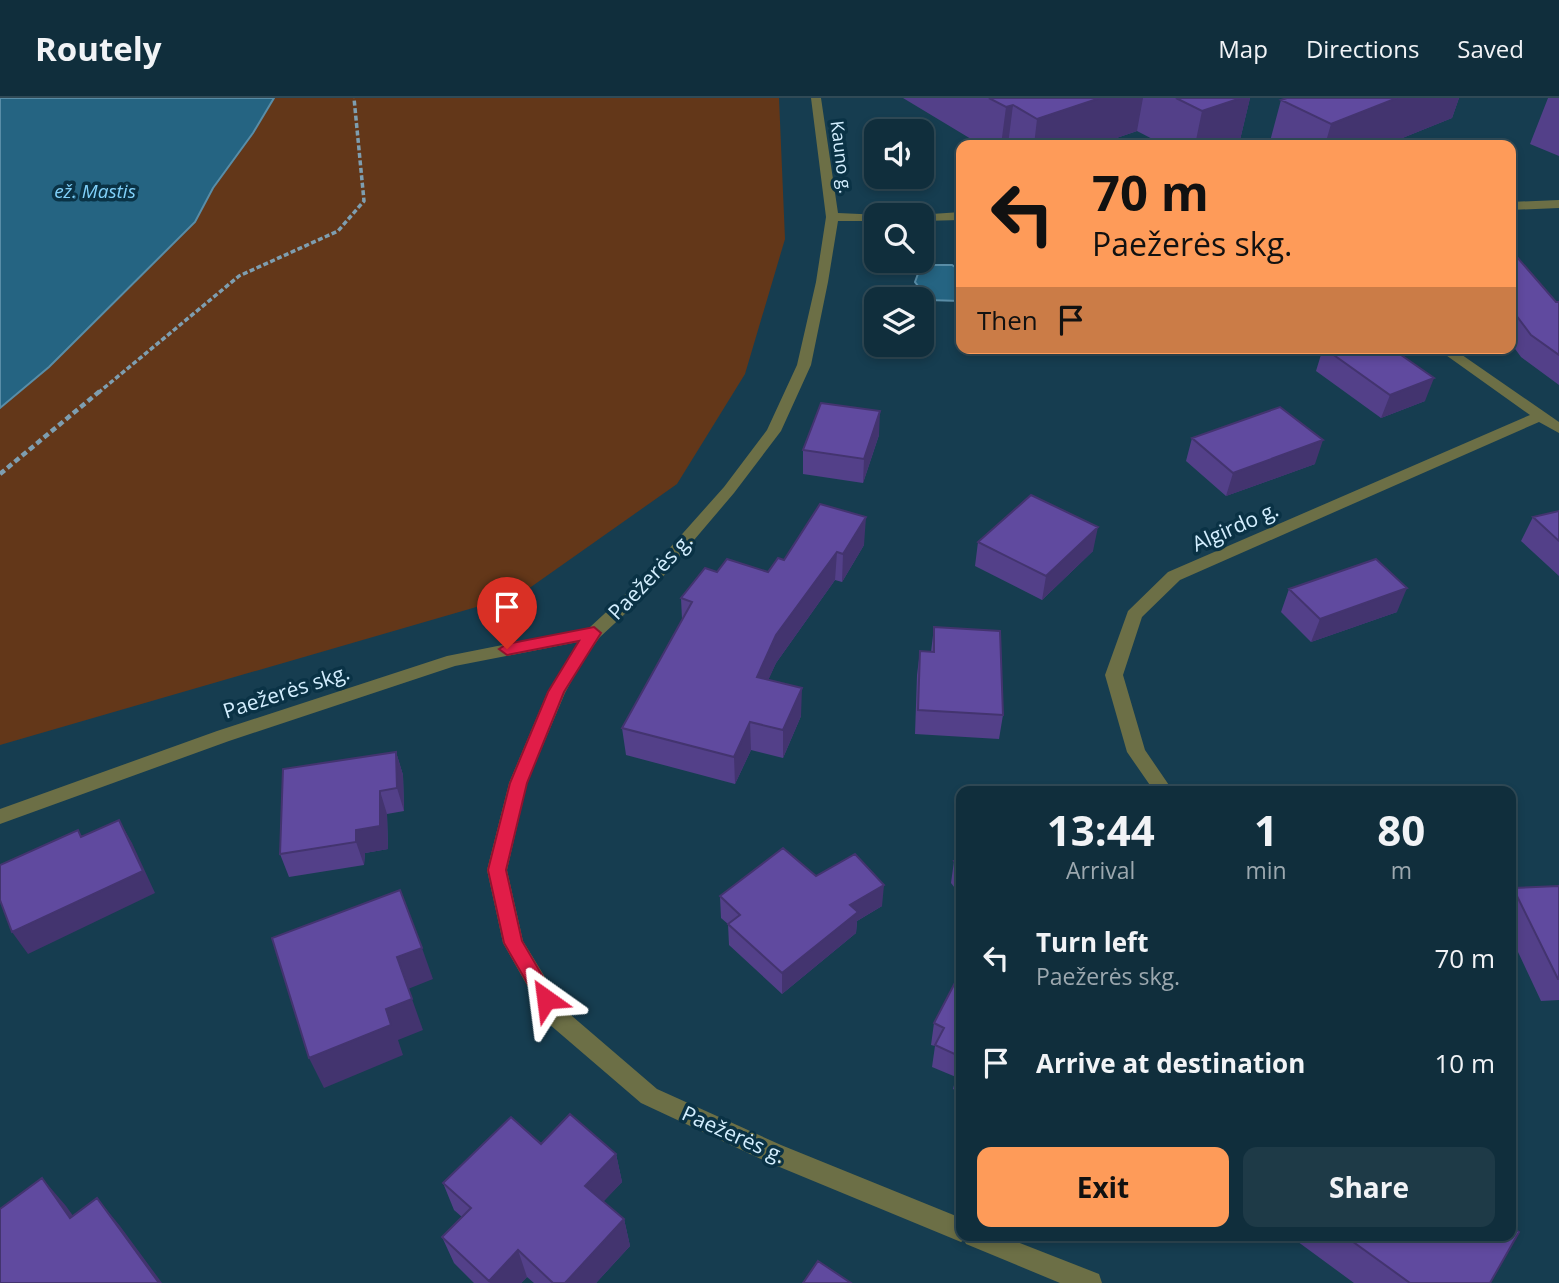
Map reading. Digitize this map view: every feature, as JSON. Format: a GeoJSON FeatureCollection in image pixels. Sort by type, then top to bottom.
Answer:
{"type":"FeatureCollection","features":[{"type":"Feature","properties":{"kind":"street","name":"Kauno g."},"geometry":{"type":"LineString","coordinates":[[816,98],[832,217],[864,217]]}},
{"type":"Feature","properties":{"kind":"street"},"geometry":{"type":"LineString","coordinates":[[1516,206],[1559,204]]}},
{"type":"Feature","properties":{"kind":"street"},"geometry":{"type":"LineString","coordinates":[[934,216],[956,216]]}},
{"type":"Feature","properties":{"kind":"street","name":"Paežerės g."},"geometry":{"type":"LineString","coordinates":[[832,217],[822,282],[804,365],[774,430],[729,490],[649,582],[594,633],[574,660],[556,692],[518,783],[497,870],[513,943],[557,1017],[649,1096],[773,1153],[956,1228]]}},
{"type":"Feature","properties":{"kind":"street"},"geometry":{"type":"LineString","coordinates":[[1452,354],[1559,429]]}},
{"type":"Feature","properties":{"kind":"street","name":"Algirdo g."},"geometry":{"type":"LineString","coordinates":[[1160,786],[1136,752],[1114,675],[1134,615],[1174,576],[1540,416]]}},
{"type":"Feature","properties":{"kind":"street","name":"Paežerės skg."},"geometry":{"type":"LineString","coordinates":[[0,817],[223,736],[453,660],[594,633]]}},
{"type":"Feature","properties":{"kind":"street"},"geometry":{"type":"LineString","coordinates":[[986,1241],[1090,1283]]}},
{"type":"Feature","properties":{"kind":"path"},"geometry":{"type":"LineString","coordinates":[[0,474],[239,276],[338,230],[365,201],[355,98]]}},
{"type":"Feature","properties":{"kind":"shaded area"},"geometry":{"type":"Polygon","coordinates":[[[274,98],[779,98],[785,239],[745,374],[677,484],[521,594],[0,745],[0,408],[49,367],[195,222],[213,188],[253,133],[274,98]]]}},
{"type":"Feature","properties":{"kind":"water","name":"ež. Mastis"},"geometry":{"type":"Polygon","coordinates":[[[0,98],[274,98],[253,133],[213,188],[195,222],[49,367],[0,408],[0,98]]]}},
{"type":"Feature","properties":{"kind":"water"},"geometry":{"type":"Polygon","coordinates":[[[934,265],[952,265],[956,268],[956,301],[934,300],[934,287],[919,287],[915,282],[918,273],[934,273],[934,265]]]}},
{"type":"Feature","properties":{"kind":"building"},"geometry":{"type":"Polygon","coordinates":[[[989,98],[1100,98],[1037,119],[1013,105],[1006,107],[989,98]]]}},
{"type":"Feature","properties":{"kind":"building"},"geometry":{"type":"Polygon","coordinates":[[[1176,98],[1241,98],[1202,111],[1176,98]]]}},
{"type":"Feature","properties":{"kind":"building"},"geometry":{"type":"Polygon","coordinates":[[[1397,98],[1331,124],[1281,100],[1397,98]]]}},
{"type":"Feature","properties":{"kind":"building"},"geometry":{"type":"Polygon","coordinates":[[[1516,256],[1556,302],[1559,302],[1559,355],[1531,335],[1516,315],[1516,256]]]}},
{"type":"Feature","properties":{"kind":"building"},"geometry":{"type":"Polygon","coordinates":[[[1332,354],[1400,354],[1434,378],[1390,395],[1332,354]]]}},
{"type":"Feature","properties":{"kind":"building"},"geometry":{"type":"Polygon","coordinates":[[[821,403],[880,411],[864,459],[803,450],[821,403]]]}},
{"type":"Feature","properties":{"kind":"building"},"geometry":{"type":"Polygon","coordinates":[[[1280,407],[1323,440],[1233,473],[1192,438],[1280,407]]]}},
{"type":"Feature","properties":{"kind":"building"},"geometry":{"type":"Polygon","coordinates":[[[1031,495],[1098,527],[1046,576],[978,542],[1031,495]]]}},
{"type":"Feature","properties":{"kind":"building"},"geometry":{"type":"Polygon","coordinates":[[[820,504],[866,517],[843,554],[837,552],[776,635],[757,677],[802,688],[783,730],[750,722],[734,757],[622,728],[692,602],[681,598],[705,568],[717,572],[727,559],[768,572],[778,558],[784,560],[820,504]]]}},
{"type":"Feature","properties":{"kind":"building"},"geometry":{"type":"Polygon","coordinates":[[[1559,511],[1559,541],[1533,517],[1559,511]]]}},
{"type":"Feature","properties":{"kind":"building"},"geometry":{"type":"Polygon","coordinates":[[[1376,559],[1407,588],[1320,619],[1289,589],[1376,559]]]}},
{"type":"Feature","properties":{"kind":"building"},"geometry":{"type":"Polygon","coordinates":[[[934,627],[1000,631],[1003,715],[918,710],[920,651],[934,652],[934,627]]]}},
{"type":"Feature","properties":{"kind":"building"},"geometry":{"type":"Polygon","coordinates":[[[396,752],[397,788],[380,791],[380,826],[356,830],[356,842],[280,854],[283,769],[396,752]]]}},
{"type":"Feature","properties":{"kind":"building"},"geometry":{"type":"Polygon","coordinates":[[[119,820],[143,871],[12,932],[0,900],[0,865],[78,830],[81,837],[119,820]]]}},
{"type":"Feature","properties":{"kind":"building"},"geometry":{"type":"Polygon","coordinates":[[[783,848],[816,876],[855,854],[884,885],[850,905],[858,912],[782,973],[728,924],[740,915],[720,896],[783,848]]]}},
{"type":"Feature","properties":{"kind":"building"},"geometry":{"type":"Polygon","coordinates":[[[1559,886],[1559,979],[1516,894],[1516,888],[1559,886]]]}},
{"type":"Feature","properties":{"kind":"building"},"geometry":{"type":"Polygon","coordinates":[[[400,890],[422,948],[397,957],[412,999],[386,1009],[391,1025],[309,1058],[272,938],[400,890]]]}},
{"type":"Feature","properties":{"kind":"building"},"geometry":{"type":"Polygon","coordinates":[[[956,981],[956,1055],[935,1045],[944,1028],[934,1023],[956,981]]]}},
{"type":"Feature","properties":{"kind":"building"},"geometry":{"type":"Polygon","coordinates":[[[570,1114],[616,1154],[585,1186],[624,1219],[565,1283],[553,1283],[518,1250],[489,1281],[442,1237],[471,1208],[443,1183],[511,1117],[541,1144],[570,1114]]]}},
{"type":"Feature","properties":{"kind":"building"},"geometry":{"type":"Polygon","coordinates":[[[42,1178],[70,1218],[97,1198],[159,1283],[0,1283],[0,1209],[42,1178]]]}},
{"type":"Feature","properties":{"kind":"building"},"geometry":{"type":"Polygon","coordinates":[[[1352,1241],[1514,1241],[1490,1283],[1410,1283],[1352,1241]]]}},
{"type":"Feature","properties":{"kind":"building"},"geometry":{"type":"Polygon","coordinates":[[[818,1261],[851,1283],[803,1283],[818,1261]]]}},
{"type":"Feature","properties":{"kind":"route"},"geometry":{"type":"LineString","coordinates":[[507,649],[594,633],[574,660],[556,692],[518,783],[497,870],[513,943],[546,999]]}}]}
